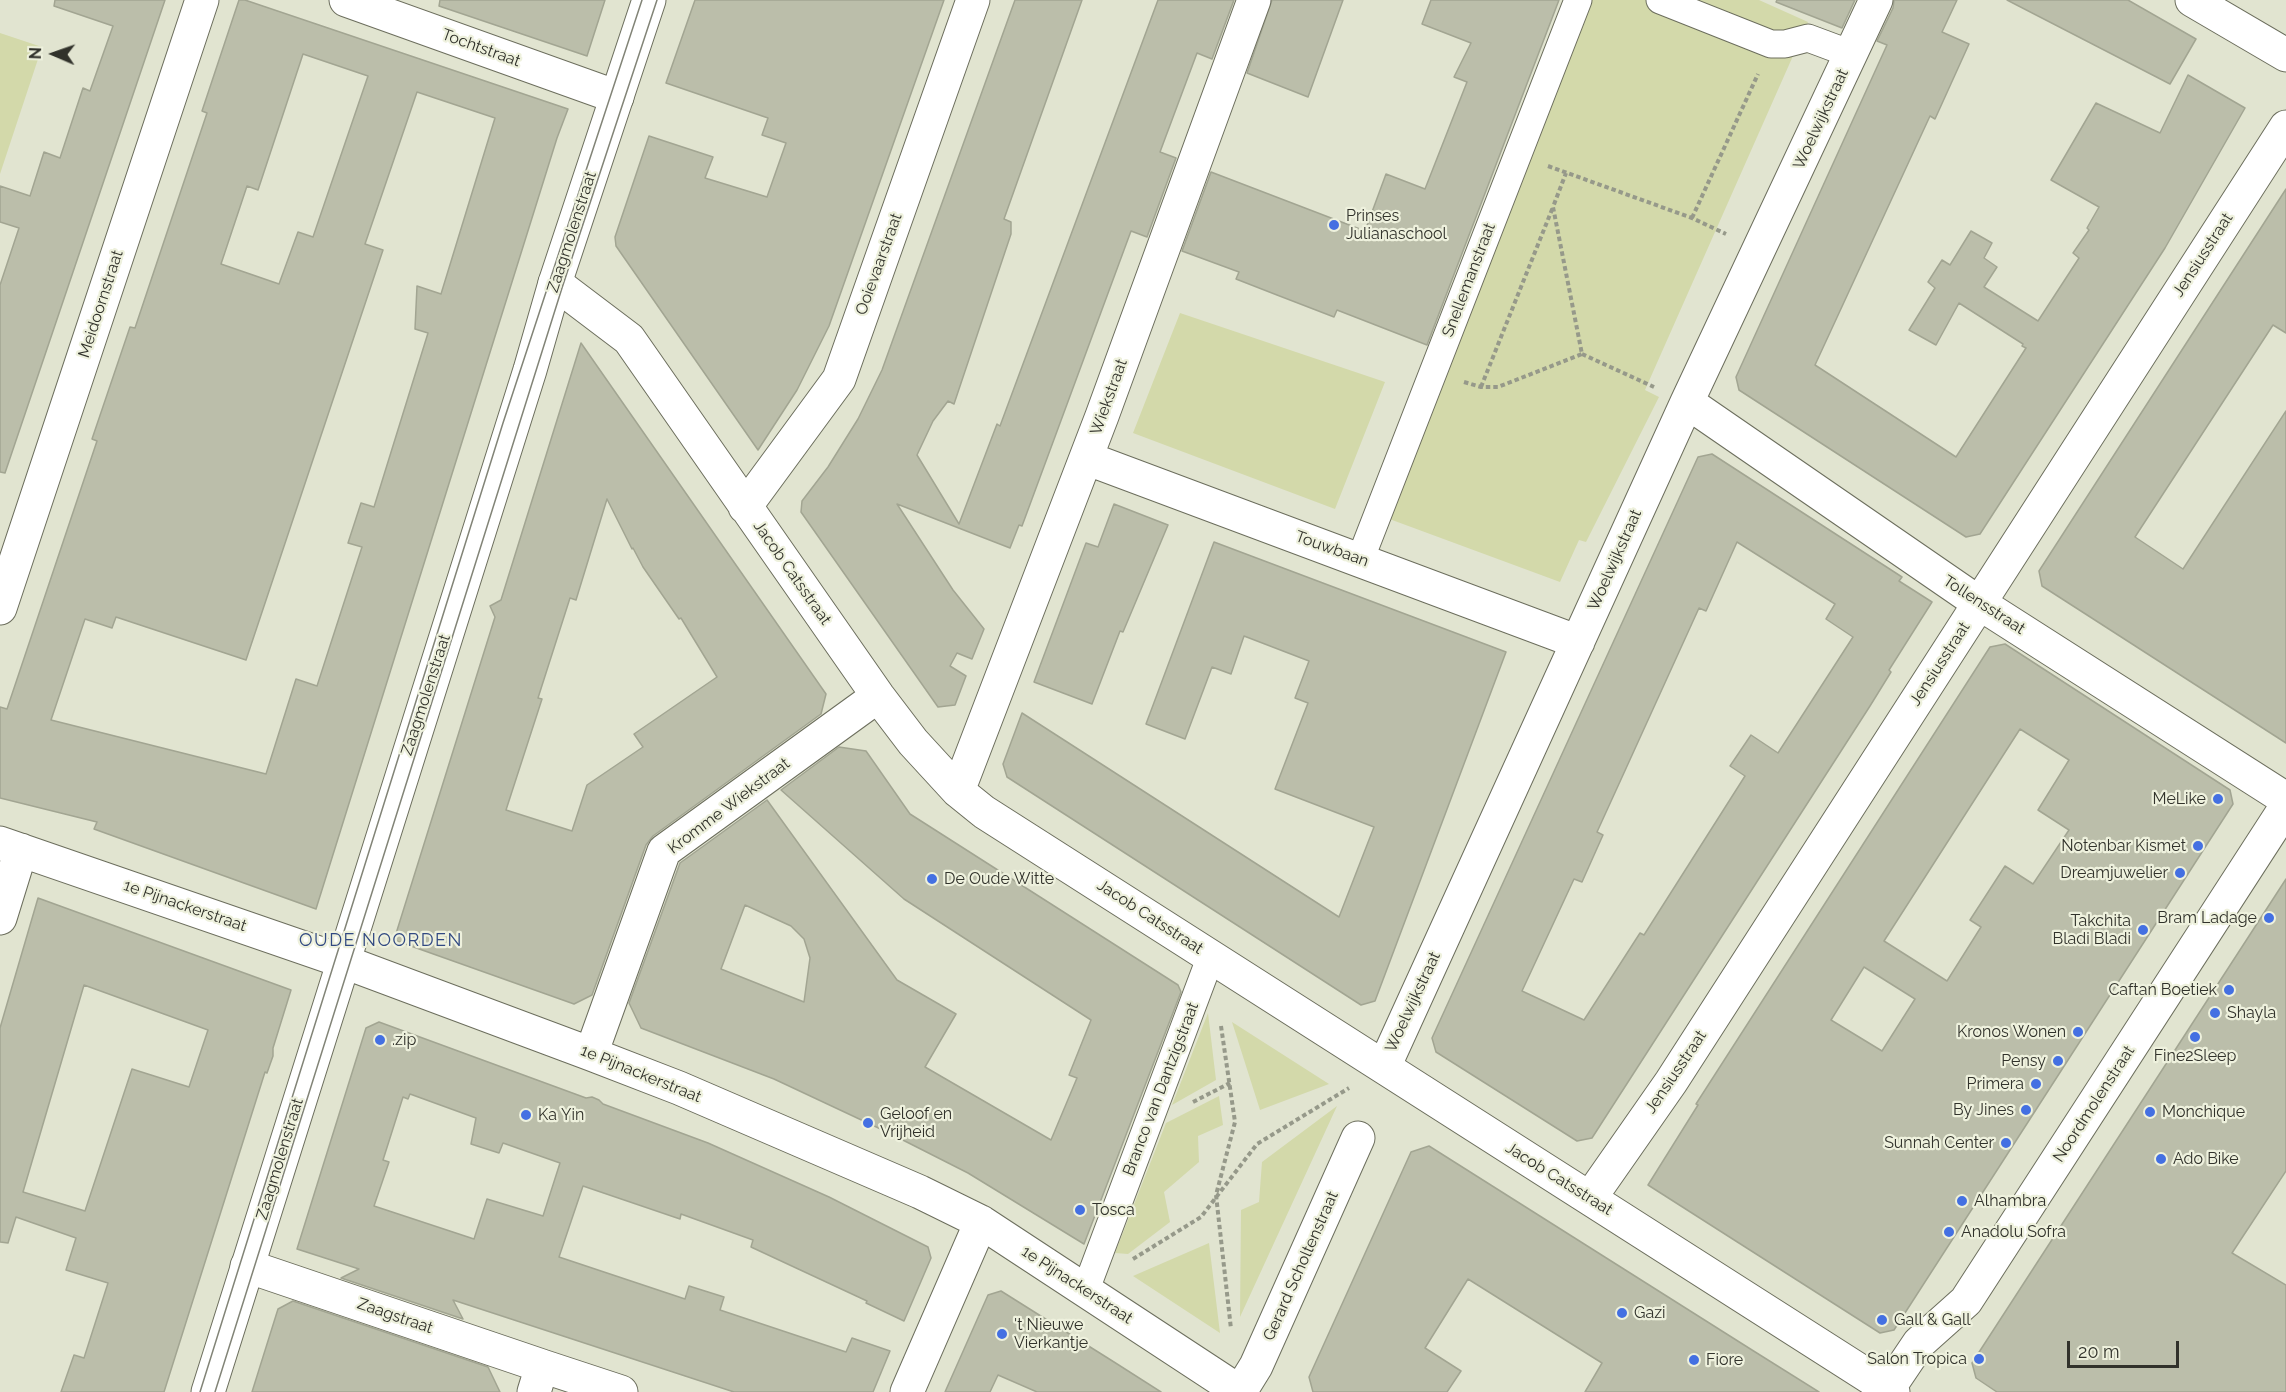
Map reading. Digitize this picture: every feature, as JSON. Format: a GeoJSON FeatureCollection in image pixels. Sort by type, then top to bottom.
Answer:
{"type":"FeatureCollection","features":[{"type":"Feature","properties":{"kind":"street","name":"Meidoornstraat"},"geometry":{"type":"LineString","coordinates":[[0,608],[202,0]]}},
{"type":"Feature","properties":{"kind":"street","name":"Tochtstraat"},"geometry":{"type":"LineString","coordinates":[[346,0],[616,97]]}},
{"type":"Feature","properties":{"kind":"street","name":"Zaagmolenstraat"},"geometry":{"type":"LineString","coordinates":[[208,1392],[530,370],[555,283],[649,0]]}},
{"type":"Feature","properties":{"kind":"street","name":"Ooievaarstraat"},"geometry":{"type":"LineString","coordinates":[[745,507],[838,379],[973,0]]}},
{"type":"Feature","properties":{"kind":"street","name":"Wiekstraat"},"geometry":{"type":"LineString","coordinates":[[958,791],[1086,458],[1254,0]]}},
{"type":"Feature","properties":{"kind":"street","name":"Snellemanstraat"},"geometry":{"type":"LineString","coordinates":[[1360,560],[1578,0]]}},
{"type":"Feature","properties":{"kind":"street"},"geometry":{"type":"LineString","coordinates":[[1660,0],[1771,44],[1785,44],[1808,38],[1851,54]]}},
{"type":"Feature","properties":{"kind":"street","name":"Woelwijkstraat"},"geometry":{"type":"LineString","coordinates":[[1384,1067],[1687,402],[1876,0]]}},
{"type":"Feature","properties":{"kind":"street"},"geometry":{"type":"LineString","coordinates":[[2192,0],[2286,55]]}},
{"type":"Feature","properties":{"kind":"street","name":"Jensiusstraat"},"geometry":{"type":"LineString","coordinates":[[1590,1198],[1671,1082],[2286,127]]}},
{"type":"Feature","properties":{"kind":"street","name":"Jacob Catsstraat"},"geometry":{"type":"LineString","coordinates":[[555,283],[629,339],[878,696],[912,742],[958,791],[984,812],[1889,1391]]}},
{"type":"Feature","properties":{"kind":"street","name":"Tollensstraat"},"geometry":{"type":"LineString","coordinates":[[1687,402],[1979,603],[2286,799]]}},
{"type":"Feature","properties":{"kind":"street","name":"Touwbaan"},"geometry":{"type":"LineString","coordinates":[[1086,458],[1578,642]]}},
{"type":"Feature","properties":{"kind":"street","name":"Kromme Wiekstraat"},"geometry":{"type":"LineString","coordinates":[[591,1054],[664,852],[878,696]]}},
{"type":"Feature","properties":{"kind":"street","name":"Noordmolenstraat"},"geometry":{"type":"LineString","coordinates":[[1889,1391],[1919,1343],[1966,1301],[2286,807]]}},
{"type":"Feature","properties":{"kind":"street"},"geometry":{"type":"LineString","coordinates":[[0,918],[10,846]]}},
{"type":"Feature","properties":{"kind":"street","name":"1e Pijnackerstraat"},"geometry":{"type":"LineString","coordinates":[[10,846],[342,961],[591,1054],[679,1088],[920,1192],[981,1222],[1240,1392]]}},
{"type":"Feature","properties":{"kind":"street","name":"Branco van Dantzigstraat"},"geometry":{"type":"LineString","coordinates":[[1086,1289],[1211,956]]}},
{"type":"Feature","properties":{"kind":"street","name":"Gerard Scholtenstraat"},"geometry":{"type":"LineString","coordinates":[[1240,1392],[1256,1366],[1358,1138]]}},
{"type":"Feature","properties":{"kind":"street"},"geometry":{"type":"LineString","coordinates":[[907,1392],[981,1222]]}},
{"type":"Feature","properties":{"kind":"street","name":"Zaagstraat"},"geometry":{"type":"LineString","coordinates":[[247,1266],[538,1379],[621,1392]]}},
{"type":"Feature","properties":{"kind":"path"},"geometry":{"type":"LineString","coordinates":[[1692,218],[1771,44]]}},
{"type":"Feature","properties":{"kind":"path"},"geometry":{"type":"LineString","coordinates":[[1517,155],[1692,218],[1760,250]]}},
{"type":"Feature","properties":{"kind":"path"},"geometry":{"type":"LineString","coordinates":[[1481,387],[1566,173]]}},
{"type":"Feature","properties":{"kind":"path"},"geometry":{"type":"LineString","coordinates":[[1553,207],[1582,354]]}},
{"type":"Feature","properties":{"kind":"path"},"geometry":{"type":"LineString","coordinates":[[1433,374],[1481,387],[1498,387],[1582,354],[1687,402]]}},
{"type":"Feature","properties":{"kind":"path"},"geometry":{"type":"LineString","coordinates":[[1220,1017],[1235,1122],[1216,1195],[1232,1337]]}},
{"type":"Feature","properties":{"kind":"path"},"geometry":{"type":"LineString","coordinates":[[1086,1289],[1201,1216],[1257,1144],[1384,1067]]}},
{"type":"Feature","properties":{"kind":"green space"},"geometry":{"type":"Polygon","coordinates":[[[1584,0],[1759,0],[1808,22],[1645,390],[1659,397],[1586,542],[1579,540],[1560,582],[1384,517],[1584,0]]]}},
{"type":"Feature","properties":{"kind":"green space"},"geometry":{"type":"Polygon","coordinates":[[[0,33],[42,47],[0,174],[0,33]]]}},
{"type":"Feature","properties":{"kind":"green space"},"geometry":{"type":"Polygon","coordinates":[[[1180,313],[1385,382],[1335,509],[1133,433],[1180,313]]]}},
{"type":"Feature","properties":{"kind":"green space"},"geometry":{"type":"Polygon","coordinates":[[[1208,1013],[1216,1080],[1172,1105],[1208,1013]]]}},
{"type":"Feature","properties":{"kind":"green space"},"geometry":{"type":"Polygon","coordinates":[[[1232,1022],[1329,1084],[1260,1110],[1232,1022]]]}},
{"type":"Feature","properties":{"kind":"green space"},"geometry":{"type":"Polygon","coordinates":[[[1219,1096],[1223,1125],[1198,1136],[1199,1162],[1164,1192],[1170,1222],[1128,1254],[1115,1253],[1166,1123],[1219,1096]]]}},
{"type":"Feature","properties":{"kind":"green space"},"geometry":{"type":"Polygon","coordinates":[[[1337,1106],[1240,1317],[1241,1210],[1259,1202],[1262,1162],[1337,1106]]]}},
{"type":"Feature","properties":{"kind":"green space"},"geometry":{"type":"Polygon","coordinates":[[[1209,1243],[1220,1333],[1133,1276],[1209,1243]]]}},
{"type":"Feature","properties":{"kind":"building"},"geometry":{"type":"Polygon","coordinates":[[[55,0],[165,0],[5,473],[0,472],[0,285],[19,228],[0,222],[0,186],[30,196],[44,152],[60,158],[83,88],[90,91],[113,26],[54,6],[55,0]]]}},
{"type":"Feature","properties":{"kind":"building"},"geometry":{"type":"Polygon","coordinates":[[[239,0],[245,0],[568,109],[316,909],[94,829],[97,822],[0,798],[0,707],[7,709],[97,441],[92,439],[130,327],[135,328],[207,113],[202,111],[239,0]],[[303,54],[258,190],[247,186],[221,264],[279,284],[298,232],[313,237],[368,76],[303,54]],[[417,92],[365,244],[383,250],[246,660],[116,617],[112,628],[85,619],[51,720],[266,774],[296,679],[317,686],[362,547],[348,543],[361,503],[374,507],[428,333],[415,329],[417,286],[441,294],[495,118],[417,92]]]}},
{"type":"Feature","properties":{"kind":"building"},"geometry":{"type":"Polygon","coordinates":[[[440,0],[605,0],[587,56],[439,6],[440,0]]]}},
{"type":"Feature","properties":{"kind":"building"},"geometry":{"type":"Polygon","coordinates":[[[695,0],[944,0],[829,326],[797,390],[758,450],[616,246],[615,237],[649,136],[713,157],[705,178],[767,197],[786,143],[762,135],[768,118],[666,83],[695,0]]]}},
{"type":"Feature","properties":{"kind":"building"},"geometry":{"type":"Polygon","coordinates":[[[1015,0],[1082,0],[1004,219],[1011,222],[1011,234],[954,404],[948,401],[933,421],[917,455],[959,524],[997,424],[1000,426],[1158,0],[1234,0],[1212,59],[1197,53],[1160,152],[1176,158],[1147,237],[1131,231],[1022,526],[1019,525],[1010,548],[897,504],[953,590],[984,629],[972,659],[957,653],[950,666],[966,676],[955,705],[938,707],[801,512],[802,501],[828,467],[858,419],[882,370],[1015,0]]]}},
{"type":"Feature","properties":{"kind":"building"},"geometry":{"type":"Polygon","coordinates":[[[1272,0],[1343,0],[1308,97],[1247,73],[1272,0]]]}},
{"type":"Feature","properties":{"kind":"building"},"geometry":{"type":"Polygon","coordinates":[[[1431,0],[1559,0],[1427,345],[1337,310],[1334,317],[1236,279],[1239,272],[1182,251],[1211,172],[1365,231],[1386,174],[1425,189],[1467,82],[1454,77],[1471,43],[1422,24],[1431,0]]]}},
{"type":"Feature","properties":{"kind":"building"},"geometry":{"type":"Polygon","coordinates":[[[1777,0],[1855,0],[1842,28],[1776,2],[1777,0]]]}},
{"type":"Feature","properties":{"kind":"building"},"geometry":{"type":"Polygon","coordinates":[[[1894,0],[1957,0],[1942,32],[1969,44],[1935,119],[1930,116],[1815,365],[1956,457],[2026,348],[1959,303],[1936,345],[1909,330],[1935,288],[1928,282],[1942,260],[1950,265],[1971,231],[1992,243],[1984,258],[1997,267],[1984,287],[2038,321],[2079,258],[2073,253],[2089,230],[2087,228],[2099,207],[2051,180],[2096,103],[2160,133],[2188,75],[2245,108],[2165,248],[1980,534],[1966,537],[1739,390],[1736,377],[1887,45],[1877,41],[1893,8],[1894,0]]]}},
{"type":"Feature","properties":{"kind":"building"},"geometry":{"type":"Polygon","coordinates":[[[2007,0],[2128,0],[2196,39],[2170,84],[2007,0]]]}},
{"type":"Feature","properties":{"kind":"building"},"geometry":{"type":"Polygon","coordinates":[[[2286,189],[2286,333],[2273,325],[2135,537],[2183,569],[2286,411],[2286,743],[2042,586],[2039,571],[2286,189]]]}},
{"type":"Feature","properties":{"kind":"building"},"geometry":{"type":"Polygon","coordinates":[[[581,343],[826,694],[821,714],[653,836],[646,845],[592,995],[574,1004],[394,940],[495,617],[490,606],[501,600],[581,343]],[[607,499],[576,600],[570,598],[538,698],[542,699],[506,810],[572,831],[587,785],[643,747],[634,734],[717,677],[681,618],[679,619],[632,549],[607,499]]]}},
{"type":"Feature","properties":{"kind":"building"},"geometry":{"type":"Polygon","coordinates":[[[1712,454],[1902,577],[1899,581],[1932,602],[1889,670],[1891,672],[1870,706],[1592,1138],[1577,1141],[1436,1052],[1432,1038],[1698,457],[1712,454]],[[1737,542],[1706,611],[1699,608],[1597,832],[1603,835],[1582,882],[1574,879],[1522,991],[1584,1020],[1640,933],[1644,935],[1745,776],[1730,766],[1751,735],[1778,753],[1853,637],[1826,619],[1835,604],[1737,542]]]}},
{"type":"Feature","properties":{"kind":"building"},"geometry":{"type":"Polygon","coordinates":[[[1114,504],[1168,525],[1123,632],[1120,631],[1092,704],[1034,682],[1086,543],[1098,547],[1114,504]]]}},
{"type":"Feature","properties":{"kind":"building"},"geometry":{"type":"Polygon","coordinates":[[[1214,542],[1506,652],[1375,1001],[1361,1005],[1007,777],[1003,764],[1022,713],[1339,917],[1374,827],[1275,789],[1308,703],[1295,698],[1309,661],[1244,636],[1231,674],[1212,667],[1185,739],[1146,724],[1214,542]]]}},
{"type":"Feature","properties":{"kind":"building"},"geometry":{"type":"Polygon","coordinates":[[[2005,644],[2230,790],[2233,804],[1894,1330],[1880,1333],[1648,1185],[1698,1105],[1696,1104],[1990,647],[2005,644]],[[2020,729],[1884,941],[1947,981],[1981,927],[1970,920],[2005,866],[2033,884],[2069,830],[2038,810],[2069,760],[2020,729]],[[1864,967],[1831,1020],[1882,1051],[1915,999],[1864,967]]]}},
{"type":"Feature","properties":{"kind":"building"},"geometry":{"type":"Polygon","coordinates":[[[839,747],[866,751],[910,814],[1178,985],[1181,992],[1084,1244],[968,1173],[887,1132],[774,1079],[641,1028],[629,1003],[680,863],[767,800],[897,980],[956,1014],[925,1067],[1051,1140],[1077,1078],[1069,1075],[1091,1020],[904,899],[781,790],[839,747]],[[745,905],[721,969],[804,1002],[810,958],[804,939],[791,926],[745,905]]]}},
{"type":"Feature","properties":{"kind":"building"},"geometry":{"type":"Polygon","coordinates":[[[2286,879],[2286,1171],[2232,1253],[2286,1285],[2286,1392],[1997,1392],[1976,1378],[1972,1363],[2286,879]]]}},
{"type":"Feature","properties":{"kind":"building"},"geometry":{"type":"Polygon","coordinates":[[[38,898],[291,990],[273,1048],[273,1056],[267,1073],[265,1072],[164,1392],[61,1392],[74,1355],[84,1358],[108,1283],[66,1270],[76,1238],[16,1217],[8,1243],[0,1242],[0,1028],[38,898]],[[84,985],[23,1192],[85,1211],[132,1069],[189,1087],[208,1030],[84,985]]]}},
{"type":"Feature","properties":{"kind":"building"},"geometry":{"type":"Polygon","coordinates":[[[379,1022],[586,1098],[592,1097],[603,1104],[708,1143],[829,1197],[928,1247],[931,1258],[904,1321],[866,1303],[867,1301],[751,1247],[753,1240],[681,1214],[680,1219],[583,1186],[559,1257],[685,1299],[689,1286],[724,1297],[720,1310],[846,1352],[852,1338],[890,1351],[873,1392],[734,1392],[453,1300],[463,1319],[341,1278],[359,1269],[297,1249],[366,1028],[379,1022]],[[410,1094],[408,1099],[403,1097],[383,1160],[389,1162],[374,1206],[474,1239],[487,1199],[543,1216],[560,1163],[503,1143],[499,1153],[471,1144],[476,1118],[410,1094]]]}},
{"type":"Feature","properties":{"kind":"building"},"geometry":{"type":"Polygon","coordinates":[[[1429,1146],[1819,1392],[1585,1392],[1602,1363],[1468,1279],[1425,1348],[1461,1371],[1447,1392],[1313,1392],[1309,1377],[1411,1152],[1429,1146]]]}},
{"type":"Feature","properties":{"kind":"building"},"geometry":{"type":"Polygon","coordinates":[[[1001,1291],[1161,1392],[1037,1392],[998,1375],[990,1392],[945,1392],[988,1295],[1001,1291]]]}},
{"type":"Feature","properties":{"kind":"building"},"geometry":{"type":"Polygon","coordinates":[[[293,1301],[488,1367],[500,1392],[252,1392],[278,1309],[293,1301]]]}},
{"type":"Feature","properties":{"kind":"tram line"},"geometry":{"type":"LineString","coordinates":[[200,1392],[503,423],[642,0]]}},
{"type":"Feature","properties":{"kind":"tram line"},"geometry":{"type":"LineString","coordinates":[[215,1392],[562,288],[657,0]]}},
{"type":"Feature","properties":{"kind":"place","name":"Prinses Julianaschool"},"geometry":{"type":"Point","coordinates":[1334,225]}},
{"type":"Feature","properties":{"kind":"place","name":"MeLike"},"geometry":{"type":"Point","coordinates":[2218,799]}},
{"type":"Feature","properties":{"kind":"place","name":"Notenbar Kismet"},"geometry":{"type":"Point","coordinates":[2198,846]}},
{"type":"Feature","properties":{"kind":"place","name":"Dreamjuwelier"},"geometry":{"type":"Point","coordinates":[2180,873]}},
{"type":"Feature","properties":{"kind":"place","name":"De Oude Witte"},"geometry":{"type":"Point","coordinates":[932,879]}},
{"type":"Feature","properties":{"kind":"place","name":"Bram Ladage"},"geometry":{"type":"Point","coordinates":[2269,918]}},
{"type":"Feature","properties":{"kind":"place","name":"Takchita Bladi Bladi"},"geometry":{"type":"Point","coordinates":[2143,930]}},
{"type":"Feature","properties":{"kind":"place","name":"Caftan Boetiek"},"geometry":{"type":"Point","coordinates":[2229,990]}},
{"type":"Feature","properties":{"kind":"place","name":"Shayla"},"geometry":{"type":"Point","coordinates":[2215,1013]}},
{"type":"Feature","properties":{"kind":"place","name":"Kronos Wonen"},"geometry":{"type":"Point","coordinates":[2078,1032]}},
{"type":"Feature","properties":{"kind":"place","name":"Fine2Sleep"},"geometry":{"type":"Point","coordinates":[2195,1037]}},
{"type":"Feature","properties":{"kind":"place","name":".zip"},"geometry":{"type":"Point","coordinates":[380,1040]}},
{"type":"Feature","properties":{"kind":"place","name":"Pensy"},"geometry":{"type":"Point","coordinates":[2058,1061]}},
{"type":"Feature","properties":{"kind":"place","name":"Primera"},"geometry":{"type":"Point","coordinates":[2036,1084]}},
{"type":"Feature","properties":{"kind":"place","name":"By Jines"},"geometry":{"type":"Point","coordinates":[2026,1110]}},
{"type":"Feature","properties":{"kind":"place","name":"Monchique"},"geometry":{"type":"Point","coordinates":[2150,1112]}},
{"type":"Feature","properties":{"kind":"place","name":"Ka Yin"},"geometry":{"type":"Point","coordinates":[526,1115]}},
{"type":"Feature","properties":{"kind":"place","name":"Geloof en Vrijheid"},"geometry":{"type":"Point","coordinates":[868,1123]}},
{"type":"Feature","properties":{"kind":"place","name":"Sunnah Center"},"geometry":{"type":"Point","coordinates":[2006,1143]}},
{"type":"Feature","properties":{"kind":"place","name":"Ado Bike"},"geometry":{"type":"Point","coordinates":[2161,1159]}},
{"type":"Feature","properties":{"kind":"place","name":"Alhambra"},"geometry":{"type":"Point","coordinates":[1962,1201]}},
{"type":"Feature","properties":{"kind":"place","name":"Tosca"},"geometry":{"type":"Point","coordinates":[1080,1210]}},
{"type":"Feature","properties":{"kind":"place","name":"Anadolu Sofra"},"geometry":{"type":"Point","coordinates":[1949,1232]}},
{"type":"Feature","properties":{"kind":"place","name":"Gazi"},"geometry":{"type":"Point","coordinates":[1622,1313]}},
{"type":"Feature","properties":{"kind":"place","name":"Gall & Gall"},"geometry":{"type":"Point","coordinates":[1882,1320]}},
{"type":"Feature","properties":{"kind":"place","name":"'t Nieuwe Vierkantje"},"geometry":{"type":"Point","coordinates":[1002,1334]}},
{"type":"Feature","properties":{"kind":"place","name":"Salon Tropica"},"geometry":{"type":"Point","coordinates":[1979,1359]}},
{"type":"Feature","properties":{"kind":"place","name":"Fiore"},"geometry":{"type":"Point","coordinates":[1694,1360]}},
{"type":"Feature","properties":{"kind":"district","name":"OUDE NOORDEN"},"geometry":{"type":"Point","coordinates":[381,941]}}]}
